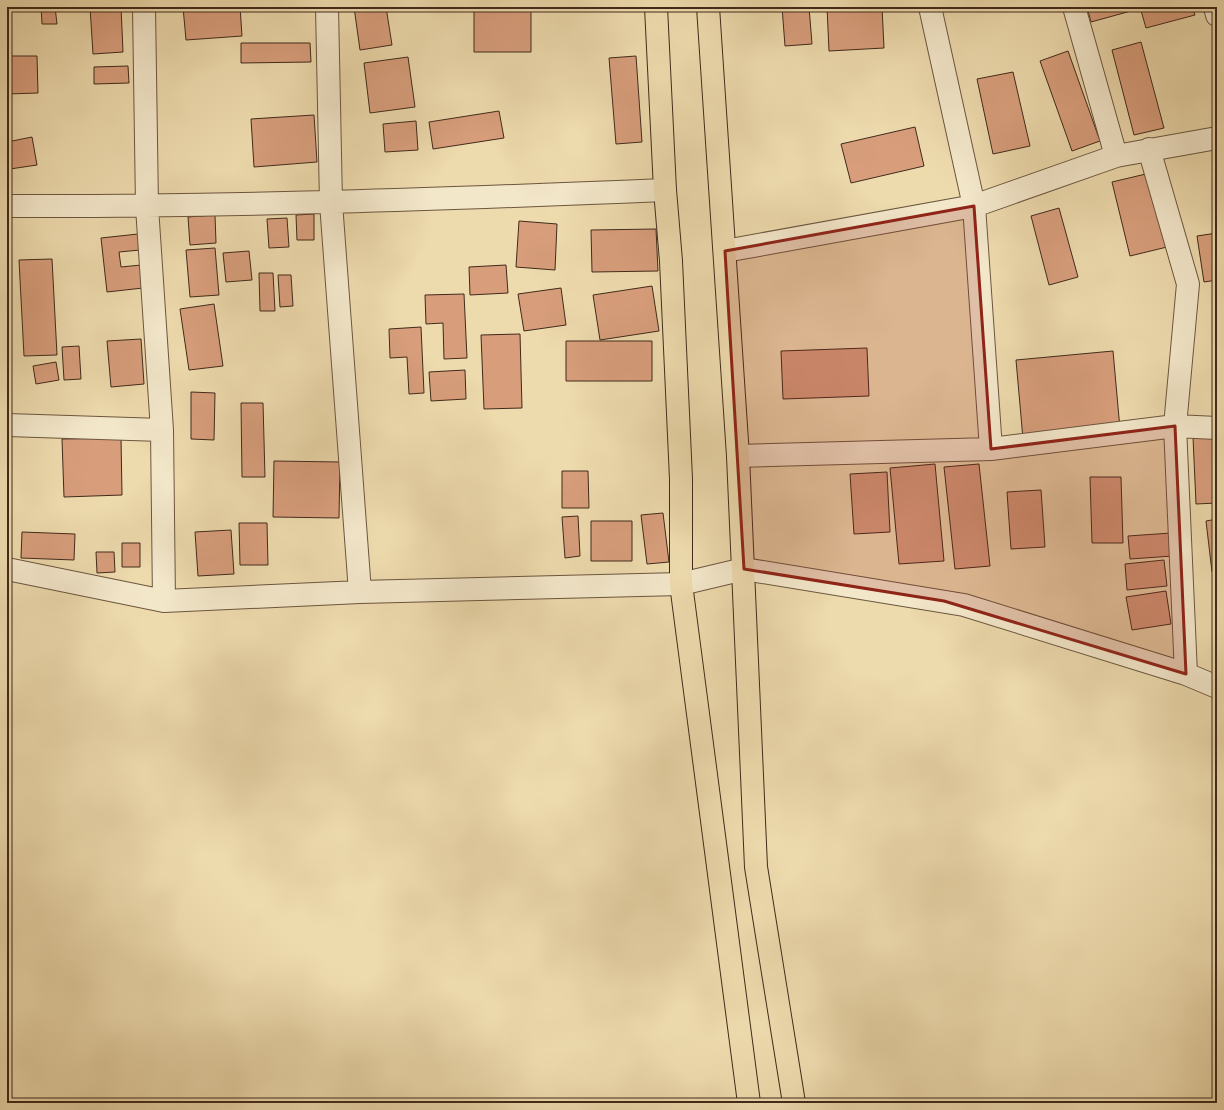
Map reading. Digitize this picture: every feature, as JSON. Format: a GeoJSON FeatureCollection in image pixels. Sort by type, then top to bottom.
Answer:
{"type":"FeatureCollection","features":[{"type":"Feature","properties":{"kind":"highway"},"geometry":{"type":"LineString","coordinates":[[656,7],[665,190],[671,261],[680,472],[681,584],[749,1103]]}},
{"type":"Feature","properties":{"kind":"highway"},"geometry":{"type":"LineString","coordinates":[[708,7],[738,456],[756,868],[794,1103]]}},
{"type":"Feature","properties":{"kind":"street"},"geometry":{"type":"LineString","coordinates":[[144,7],[147,207],[162,430],[164,601]]}},
{"type":"Feature","properties":{"kind":"street"},"geometry":{"type":"LineString","coordinates":[[327,7],[331,203],[360,592]]}},
{"type":"Feature","properties":{"kind":"street"},"geometry":{"type":"LineString","coordinates":[[930,7],[974,206],[991,448]]}},
{"type":"Feature","properties":{"kind":"street"},"geometry":{"type":"LineString","coordinates":[[1074,7],[1116,156]]}},
{"type":"Feature","properties":{"kind":"street"},"geometry":{"type":"LineString","coordinates":[[1216,7],[1217,15]]}},
{"type":"Feature","properties":{"kind":"street"},"geometry":{"type":"LineString","coordinates":[[725,251],[974,206],[1116,156],[1217,138]]}},
{"type":"Feature","properties":{"kind":"street"},"geometry":{"type":"LineString","coordinates":[[1149,149],[1188,284],[1175,426],[1186,674]]}},
{"type":"Feature","properties":{"kind":"street"},"geometry":{"type":"LineString","coordinates":[[7,206],[147,207],[331,203],[665,190]]}},
{"type":"Feature","properties":{"kind":"street"},"geometry":{"type":"LineString","coordinates":[[7,425],[162,430]]}},
{"type":"Feature","properties":{"kind":"street"},"geometry":{"type":"LineString","coordinates":[[738,456],[991,448],[1175,426],[1217,428]]}},
{"type":"Feature","properties":{"kind":"street"},"geometry":{"type":"LineString","coordinates":[[7,569],[164,601],[360,592],[681,584],[744,570],[964,605],[1186,674],[1217,687]]}},
{"type":"Feature","properties":{"kind":"highlighted area"},"geometry":{"type":"Polygon","coordinates":[[[974,206],[991,449],[1175,426],[1186,674],[944,601],[744,569],[725,251],[974,206]]]}},
{"type":"Feature","properties":{"kind":"building"},"geometry":{"type":"Polygon","coordinates":[[[41,7],[55,7],[57,24],[42,24],[41,7]]]}},
{"type":"Feature","properties":{"kind":"building"},"geometry":{"type":"Polygon","coordinates":[[[90,7],[121,7],[123,52],[93,54],[90,7]]]}},
{"type":"Feature","properties":{"kind":"building"},"geometry":{"type":"Polygon","coordinates":[[[183,7],[240,7],[242,36],[186,40],[183,7]]]}},
{"type":"Feature","properties":{"kind":"building"},"geometry":{"type":"Polygon","coordinates":[[[354,7],[386,7],[392,45],[360,50],[354,7]]]}},
{"type":"Feature","properties":{"kind":"building"},"geometry":{"type":"Polygon","coordinates":[[[474,7],[531,7],[531,52],[474,52],[474,7]]]}},
{"type":"Feature","properties":{"kind":"building"},"geometry":{"type":"Polygon","coordinates":[[[782,7],[809,7],[812,44],[785,46],[782,7]]]}},
{"type":"Feature","properties":{"kind":"building"},"geometry":{"type":"Polygon","coordinates":[[[827,7],[882,7],[884,48],[829,51],[827,7]]]}},
{"type":"Feature","properties":{"kind":"building"},"geometry":{"type":"Polygon","coordinates":[[[1087,7],[1130,7],[1131,11],[1091,22],[1087,7]]]}},
{"type":"Feature","properties":{"kind":"building"},"geometry":{"type":"Polygon","coordinates":[[[1140,7],[1192,7],[1195,15],[1146,28],[1140,7]]]}},
{"type":"Feature","properties":{"kind":"building"},"geometry":{"type":"Polygon","coordinates":[[[1141,42],[1164,128],[1134,135],[1112,50],[1141,42]]]}},
{"type":"Feature","properties":{"kind":"building"},"geometry":{"type":"Polygon","coordinates":[[[241,43],[310,43],[311,62],[241,63],[241,43]]]}},
{"type":"Feature","properties":{"kind":"building"},"geometry":{"type":"Polygon","coordinates":[[[1068,51],[1100,141],[1072,151],[1040,61],[1068,51]]]}},
{"type":"Feature","properties":{"kind":"building"},"geometry":{"type":"Polygon","coordinates":[[[7,56],[37,56],[38,93],[7,94],[7,56]]]}},
{"type":"Feature","properties":{"kind":"building"},"geometry":{"type":"Polygon","coordinates":[[[636,56],[642,142],[616,144],[609,58],[636,56]]]}},
{"type":"Feature","properties":{"kind":"building"},"geometry":{"type":"Polygon","coordinates":[[[408,57],[415,107],[370,113],[364,63],[408,57]]]}},
{"type":"Feature","properties":{"kind":"building"},"geometry":{"type":"Polygon","coordinates":[[[128,66],[129,83],[94,84],[94,67],[128,66]]]}},
{"type":"Feature","properties":{"kind":"building"},"geometry":{"type":"Polygon","coordinates":[[[1013,72],[1030,146],[993,154],[977,79],[1013,72]]]}},
{"type":"Feature","properties":{"kind":"building"},"geometry":{"type":"Polygon","coordinates":[[[499,111],[504,138],[433,149],[429,122],[499,111]]]}},
{"type":"Feature","properties":{"kind":"building"},"geometry":{"type":"Polygon","coordinates":[[[314,115],[317,162],[254,167],[251,119],[314,115]]]}},
{"type":"Feature","properties":{"kind":"building"},"geometry":{"type":"Polygon","coordinates":[[[416,121],[418,150],[385,152],[383,124],[416,121]]]}},
{"type":"Feature","properties":{"kind":"building"},"geometry":{"type":"Polygon","coordinates":[[[915,127],[924,166],[851,183],[841,144],[915,127]]]}},
{"type":"Feature","properties":{"kind":"building"},"geometry":{"type":"Polygon","coordinates":[[[32,137],[37,165],[10,169],[7,142],[32,137]]]}},
{"type":"Feature","properties":{"kind":"building"},"geometry":{"type":"Polygon","coordinates":[[[1150,173],[1167,247],[1130,256],[1112,182],[1150,173]]]}},
{"type":"Feature","properties":{"kind":"building"},"geometry":{"type":"Polygon","coordinates":[[[1059,208],[1078,277],[1049,285],[1031,216],[1059,208]]]}},
{"type":"Feature","properties":{"kind":"building"},"geometry":{"type":"Polygon","coordinates":[[[314,214],[314,240],[297,240],[296,215],[314,214]]]}},
{"type":"Feature","properties":{"kind":"building"},"geometry":{"type":"Polygon","coordinates":[[[215,215],[216,243],[190,245],[188,217],[215,215]]]}},
{"type":"Feature","properties":{"kind":"building"},"geometry":{"type":"Polygon","coordinates":[[[287,218],[289,247],[269,248],[267,219],[287,218]]]}},
{"type":"Feature","properties":{"kind":"building"},"geometry":{"type":"Polygon","coordinates":[[[519,221],[557,224],[555,270],[516,267],[519,221]]]}},
{"type":"Feature","properties":{"kind":"building"},"geometry":{"type":"Polygon","coordinates":[[[656,229],[658,271],[592,272],[591,230],[656,229]]]}},
{"type":"Feature","properties":{"kind":"building"},"geometry":{"type":"Polygon","coordinates":[[[1217,233],[1217,280],[1204,282],[1197,236],[1217,233]]]}},
{"type":"Feature","properties":{"kind":"building"},"geometry":{"type":"Polygon","coordinates":[[[138,234],[140,250],[119,252],[121,267],[141,265],[143,288],[107,292],[101,238],[138,234]]]}},
{"type":"Feature","properties":{"kind":"building"},"geometry":{"type":"Polygon","coordinates":[[[215,248],[219,295],[190,297],[186,250],[215,248]]]}},
{"type":"Feature","properties":{"kind":"building"},"geometry":{"type":"Polygon","coordinates":[[[249,251],[252,280],[226,282],[223,253],[249,251]]]}},
{"type":"Feature","properties":{"kind":"building"},"geometry":{"type":"Polygon","coordinates":[[[52,259],[57,355],[24,356],[19,260],[52,259]]]}},
{"type":"Feature","properties":{"kind":"building"},"geometry":{"type":"Polygon","coordinates":[[[506,265],[508,293],[470,295],[469,267],[506,265]]]}},
{"type":"Feature","properties":{"kind":"building"},"geometry":{"type":"Polygon","coordinates":[[[259,273],[273,273],[275,311],[260,311],[259,273]]]}},
{"type":"Feature","properties":{"kind":"building"},"geometry":{"type":"Polygon","coordinates":[[[278,275],[291,275],[293,306],[280,307],[278,275]]]}},
{"type":"Feature","properties":{"kind":"building"},"geometry":{"type":"Polygon","coordinates":[[[652,286],[659,331],[600,340],[593,295],[652,286]]]}},
{"type":"Feature","properties":{"kind":"building"},"geometry":{"type":"Polygon","coordinates":[[[561,288],[566,325],[524,331],[518,294],[561,288]]]}},
{"type":"Feature","properties":{"kind":"building"},"geometry":{"type":"Polygon","coordinates":[[[464,294],[467,358],[444,359],[443,323],[426,324],[425,295],[464,294]]]}},
{"type":"Feature","properties":{"kind":"building"},"geometry":{"type":"Polygon","coordinates":[[[214,304],[223,366],[189,370],[180,309],[214,304]]]}},
{"type":"Feature","properties":{"kind":"building"},"geometry":{"type":"Polygon","coordinates":[[[421,327],[424,393],[409,394],[407,357],[390,358],[389,329],[421,327]]]}},
{"type":"Feature","properties":{"kind":"building"},"geometry":{"type":"Polygon","coordinates":[[[520,334],[522,408],[484,409],[481,335],[520,334]]]}},
{"type":"Feature","properties":{"kind":"building"},"geometry":{"type":"Polygon","coordinates":[[[141,339],[144,384],[111,387],[107,341],[141,339]]]}},
{"type":"Feature","properties":{"kind":"building"},"geometry":{"type":"Polygon","coordinates":[[[566,341],[652,341],[652,381],[566,381],[566,341]]]}},
{"type":"Feature","properties":{"kind":"building"},"geometry":{"type":"Polygon","coordinates":[[[79,346],[81,379],[64,380],[62,347],[79,346]]]}},
{"type":"Feature","properties":{"kind":"building"},"geometry":{"type":"Polygon","coordinates":[[[867,348],[869,396],[783,399],[781,351],[867,348]]]}},
{"type":"Feature","properties":{"kind":"building"},"geometry":{"type":"Polygon","coordinates":[[[1113,351],[1120,429],[1023,439],[1016,360],[1113,351]]]}},
{"type":"Feature","properties":{"kind":"building"},"geometry":{"type":"Polygon","coordinates":[[[56,362],[59,380],[36,384],[33,366],[56,362]]]}},
{"type":"Feature","properties":{"kind":"building"},"geometry":{"type":"Polygon","coordinates":[[[465,370],[466,399],[431,401],[429,372],[465,370]]]}},
{"type":"Feature","properties":{"kind":"building"},"geometry":{"type":"Polygon","coordinates":[[[191,392],[215,393],[214,440],[191,439],[191,392]]]}},
{"type":"Feature","properties":{"kind":"building"},"geometry":{"type":"Polygon","coordinates":[[[241,403],[263,403],[265,477],[242,477],[241,403]]]}},
{"type":"Feature","properties":{"kind":"building"},"geometry":{"type":"Polygon","coordinates":[[[1217,436],[1217,503],[1196,504],[1193,437],[1217,436]]]}},
{"type":"Feature","properties":{"kind":"building"},"geometry":{"type":"Polygon","coordinates":[[[121,438],[122,495],[64,497],[62,439],[121,438]]]}},
{"type":"Feature","properties":{"kind":"building"},"geometry":{"type":"Polygon","coordinates":[[[274,461],[340,462],[339,518],[273,517],[274,461]]]}},
{"type":"Feature","properties":{"kind":"building"},"geometry":{"type":"Polygon","coordinates":[[[935,464],[944,561],[899,564],[890,468],[935,464]]]}},
{"type":"Feature","properties":{"kind":"building"},"geometry":{"type":"Polygon","coordinates":[[[979,464],[990,566],[955,569],[944,467],[979,464]]]}},
{"type":"Feature","properties":{"kind":"building"},"geometry":{"type":"Polygon","coordinates":[[[562,471],[588,471],[589,508],[562,508],[562,471]]]}},
{"type":"Feature","properties":{"kind":"building"},"geometry":{"type":"Polygon","coordinates":[[[887,472],[890,532],[854,534],[850,474],[887,472]]]}},
{"type":"Feature","properties":{"kind":"building"},"geometry":{"type":"Polygon","coordinates":[[[1090,477],[1121,477],[1123,543],[1092,543],[1090,477]]]}},
{"type":"Feature","properties":{"kind":"building"},"geometry":{"type":"Polygon","coordinates":[[[1041,490],[1045,547],[1011,549],[1007,492],[1041,490]]]}},
{"type":"Feature","properties":{"kind":"building"},"geometry":{"type":"Polygon","coordinates":[[[663,513],[669,562],[647,564],[641,515],[663,513]]]}},
{"type":"Feature","properties":{"kind":"building"},"geometry":{"type":"Polygon","coordinates":[[[578,516],[580,556],[565,558],[562,517],[578,516]]]}},
{"type":"Feature","properties":{"kind":"building"},"geometry":{"type":"Polygon","coordinates":[[[1217,519],[1217,571],[1212,572],[1206,521],[1217,519]]]}},
{"type":"Feature","properties":{"kind":"building"},"geometry":{"type":"Polygon","coordinates":[[[591,521],[632,521],[632,561],[591,561],[591,521]]]}},
{"type":"Feature","properties":{"kind":"building"},"geometry":{"type":"Polygon","coordinates":[[[239,523],[267,523],[268,565],[240,565],[239,523]]]}},
{"type":"Feature","properties":{"kind":"building"},"geometry":{"type":"Polygon","coordinates":[[[231,530],[234,574],[198,576],[195,532],[231,530]]]}},
{"type":"Feature","properties":{"kind":"building"},"geometry":{"type":"Polygon","coordinates":[[[22,532],[75,534],[74,560],[21,558],[22,532]]]}},
{"type":"Feature","properties":{"kind":"building"},"geometry":{"type":"Polygon","coordinates":[[[1171,533],[1173,556],[1130,559],[1128,536],[1171,533]]]}},
{"type":"Feature","properties":{"kind":"building"},"geometry":{"type":"Polygon","coordinates":[[[122,543],[140,543],[140,567],[122,567],[122,543]]]}},
{"type":"Feature","properties":{"kind":"building"},"geometry":{"type":"Polygon","coordinates":[[[96,552],[114,552],[115,572],[97,573],[96,552]]]}},
{"type":"Feature","properties":{"kind":"building"},"geometry":{"type":"Polygon","coordinates":[[[1164,560],[1167,586],[1127,590],[1125,564],[1164,560]]]}},
{"type":"Feature","properties":{"kind":"building"},"geometry":{"type":"Polygon","coordinates":[[[1166,591],[1171,624],[1132,630],[1126,597],[1166,591]]]}}]}
